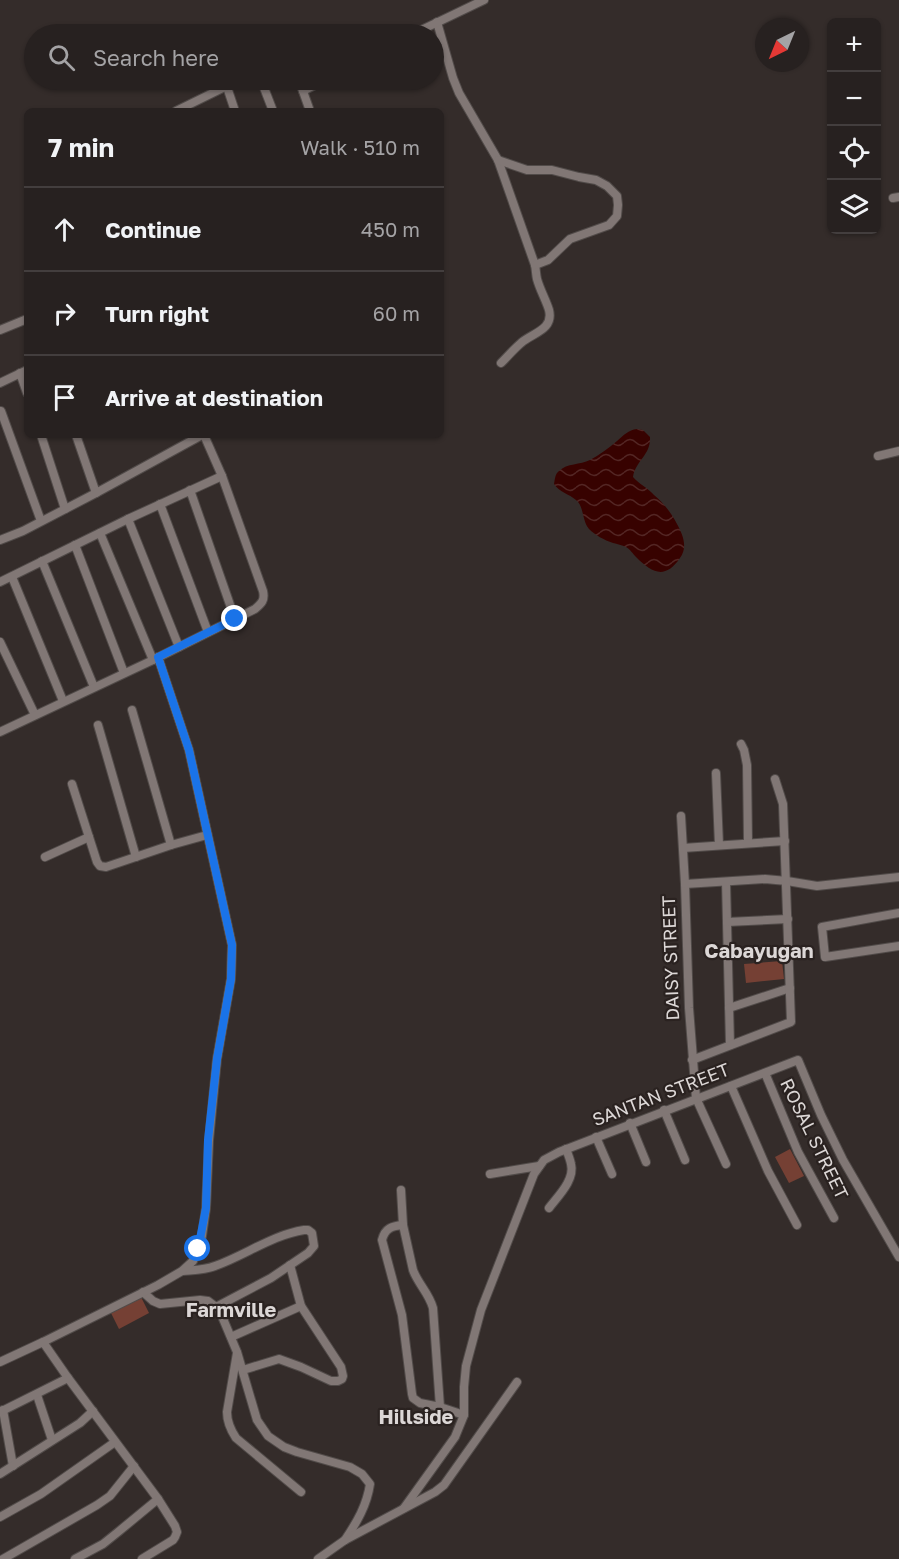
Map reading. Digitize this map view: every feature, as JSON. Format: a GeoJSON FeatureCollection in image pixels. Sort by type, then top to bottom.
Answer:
{"type":"FeatureCollection","features":[{"type":"Feature","properties":{"kind":"street"},"geometry":{"type":"LineString","coordinates":[[433,24],[484,0]]}},
{"type":"Feature","properties":{"kind":"street"},"geometry":{"type":"LineString","coordinates":[[444,46],[459,93],[498,160],[549,312],[547,326],[519,344],[501,363]]}},
{"type":"Feature","properties":{"kind":"street"},"geometry":{"type":"LineString","coordinates":[[194,107],[222,90]]}},
{"type":"Feature","properties":{"kind":"street"},"geometry":{"type":"LineString","coordinates":[[228,90],[234,108]]}},
{"type":"Feature","properties":{"kind":"street"},"geometry":{"type":"LineString","coordinates":[[265,90],[272,108]]}},
{"type":"Feature","properties":{"kind":"street"},"geometry":{"type":"LineString","coordinates":[[303,91],[309,108]]}},
{"type":"Feature","properties":{"kind":"street"},"geometry":{"type":"LineString","coordinates":[[498,160],[527,170],[552,170],[596,180],[607,186],[617,196],[617,216],[609,225],[570,239],[548,260],[535,265]]}},
{"type":"Feature","properties":{"kind":"street"},"geometry":{"type":"LineString","coordinates":[[0,330],[24,321]]}},
{"type":"Feature","properties":{"kind":"street"},"geometry":{"type":"LineString","coordinates":[[0,383],[24,372]]}},
{"type":"Feature","properties":{"kind":"street"},"geometry":{"type":"LineString","coordinates":[[1,411],[41,521]]}},
{"type":"Feature","properties":{"kind":"street"},"geometry":{"type":"LineString","coordinates":[[42,438],[65,508]]}},
{"type":"Feature","properties":{"kind":"street"},"geometry":{"type":"LineString","coordinates":[[77,438],[96,493]]}},
{"type":"Feature","properties":{"kind":"street"},"geometry":{"type":"LineString","coordinates":[[0,540],[96,493],[197,438]]}},
{"type":"Feature","properties":{"kind":"street"},"geometry":{"type":"LineString","coordinates":[[0,732],[155,659],[235,619],[263,602],[264,597],[222,476],[204,438]]}},
{"type":"Feature","properties":{"kind":"street"},"geometry":{"type":"LineString","coordinates":[[878,456],[899,451]]}},
{"type":"Feature","properties":{"kind":"street"},"geometry":{"type":"LineString","coordinates":[[0,582],[222,476]]}},
{"type":"Feature","properties":{"kind":"street"},"geometry":{"type":"LineString","coordinates":[[190,490],[235,619]]}},
{"type":"Feature","properties":{"kind":"street"},"geometry":{"type":"LineString","coordinates":[[160,504],[208,632]]}},
{"type":"Feature","properties":{"kind":"street"},"geometry":{"type":"LineString","coordinates":[[128,519],[179,647]]}},
{"type":"Feature","properties":{"kind":"street"},"geometry":{"type":"LineString","coordinates":[[0,1362],[182,1271],[193,1261],[198,1249],[206,1208],[208,1140],[217,1059],[231,979],[229,929],[189,750],[155,659],[100,533]]}},
{"type":"Feature","properties":{"kind":"street"},"geometry":{"type":"LineString","coordinates":[[75,545],[124,673]]}},
{"type":"Feature","properties":{"kind":"street"},"geometry":{"type":"LineString","coordinates":[[42,561],[94,687]]}},
{"type":"Feature","properties":{"kind":"street"},"geometry":{"type":"LineString","coordinates":[[12,577],[63,701]]}},
{"type":"Feature","properties":{"kind":"street"},"geometry":{"type":"LineString","coordinates":[[0,642],[35,715]]}},
{"type":"Feature","properties":{"kind":"street"},"geometry":{"type":"LineString","coordinates":[[132,710],[171,845]]}},
{"type":"Feature","properties":{"kind":"street"},"geometry":{"type":"LineString","coordinates":[[98,725],[136,856]]}},
{"type":"Feature","properties":{"kind":"street"},"geometry":{"type":"LineString","coordinates":[[741,744],[747,765],[748,843]]}},
{"type":"Feature","properties":{"kind":"street"},"geometry":{"type":"LineString","coordinates":[[716,773],[719,845]]}},
{"type":"Feature","properties":{"kind":"street"},"geometry":{"type":"LineString","coordinates":[[692,1060],[791,1022],[783,804],[775,779]]}},
{"type":"Feature","properties":{"kind":"street"},"geometry":{"type":"LineString","coordinates":[[72,784],[100,866],[106,867],[207,835]]}},
{"type":"Feature","properties":{"kind":"street","name":"DAISY STREET"},"geometry":{"type":"LineString","coordinates":[[681,816],[689,1008],[696,1098],[726,1164]]}},
{"type":"Feature","properties":{"kind":"street"},"geometry":{"type":"LineString","coordinates":[[45,857],[89,837]]}},
{"type":"Feature","properties":{"kind":"street"},"geometry":{"type":"LineString","coordinates":[[683,848],[784,841]]}},
{"type":"Feature","properties":{"kind":"street"},"geometry":{"type":"LineString","coordinates":[[685,884],[765,879],[818,886],[899,877]]}},
{"type":"Feature","properties":{"kind":"street"},"geometry":{"type":"LineString","coordinates":[[726,882],[730,1045]]}},
{"type":"Feature","properties":{"kind":"street"},"geometry":{"type":"LineString","coordinates":[[899,913],[822,927],[825,957],[899,946]]}},
{"type":"Feature","properties":{"kind":"street"},"geometry":{"type":"LineString","coordinates":[[727,922],[788,919]]}},
{"type":"Feature","properties":{"kind":"street"},"geometry":{"type":"LineString","coordinates":[[729,1008],[790,988]]}},
{"type":"Feature","properties":{"kind":"street","name":"SANTAN STREET"},"geometry":{"type":"LineString","coordinates":[[539,1166],[551,1156],[566,1149],[798,1060],[843,1160],[899,1257]]}},
{"type":"Feature","properties":{"kind":"street","name":"ROSAL STREET"},"geometry":{"type":"LineString","coordinates":[[765,1073],[798,1152],[834,1218]]}},
{"type":"Feature","properties":{"kind":"street"},"geometry":{"type":"LineString","coordinates":[[731,1086],[777,1191],[796,1225]]}},
{"type":"Feature","properties":{"kind":"street"},"geometry":{"type":"LineString","coordinates":[[664,1110],[685,1160]]}},
{"type":"Feature","properties":{"kind":"street"},"geometry":{"type":"LineString","coordinates":[[630,1124],[646,1162]]}},
{"type":"Feature","properties":{"kind":"street"},"geometry":{"type":"LineString","coordinates":[[596,1137],[612,1174]]}},
{"type":"Feature","properties":{"kind":"street"},"geometry":{"type":"LineString","coordinates":[[549,1208],[572,1173],[572,1165],[566,1149]]}},
{"type":"Feature","properties":{"kind":"street"},"geometry":{"type":"LineString","coordinates":[[490,1174],[539,1166]]}},
{"type":"Feature","properties":{"kind":"street"},"geometry":{"type":"LineString","coordinates":[[404,1508],[455,1437],[464,1415],[466,1366],[481,1310],[530,1183],[539,1166]]}},
{"type":"Feature","properties":{"kind":"street"},"geometry":{"type":"LineString","coordinates":[[401,1190],[403,1226],[416,1276],[433,1308],[440,1407]]}},
{"type":"Feature","properties":{"kind":"street"},"geometry":{"type":"LineString","coordinates":[[403,1226],[389,1228],[382,1240],[402,1315],[413,1398],[420,1403],[464,1415]]}},
{"type":"Feature","properties":{"kind":"street"},"geometry":{"type":"LineString","coordinates":[[182,1271],[204,1269],[216,1265],[279,1236],[308,1230],[312,1233],[314,1246],[308,1253],[272,1278],[216,1307]]}},
{"type":"Feature","properties":{"kind":"street"},"geometry":{"type":"LineString","coordinates":[[243,1370],[279,1359],[331,1381],[342,1379],[341,1367],[301,1306],[290,1265]]}},
{"type":"Feature","properties":{"kind":"street"},"geometry":{"type":"LineString","coordinates":[[143,1292],[160,1304],[200,1300],[208,1301],[216,1307],[237,1352],[257,1420],[268,1436],[284,1448],[351,1467],[362,1474],[370,1484],[368,1497],[360,1516],[345,1540]]}},
{"type":"Feature","properties":{"kind":"street"},"geometry":{"type":"LineString","coordinates":[[231,1337],[301,1306]]}},
{"type":"Feature","properties":{"kind":"street"},"geometry":{"type":"LineString","coordinates":[[43,1342],[158,1499],[175,1526],[177,1532],[175,1537],[142,1559]]}},
{"type":"Feature","properties":{"kind":"street"},"geometry":{"type":"LineString","coordinates":[[237,1352],[227,1412],[230,1430],[236,1438],[302,1492]]}},
{"type":"Feature","properties":{"kind":"street"},"geometry":{"type":"LineString","coordinates":[[13,1466],[2,1411],[68,1378]]}},
{"type":"Feature","properties":{"kind":"street"},"geometry":{"type":"LineString","coordinates":[[318,1559],[345,1540],[444,1485],[517,1382]]}},
{"type":"Feature","properties":{"kind":"street"},"geometry":{"type":"LineString","coordinates":[[37,1395],[52,1440]]}},
{"type":"Feature","properties":{"kind":"street"},"geometry":{"type":"LineString","coordinates":[[0,1474],[80,1423],[93,1411]]}},
{"type":"Feature","properties":{"kind":"street"},"geometry":{"type":"LineString","coordinates":[[0,1517],[41,1494],[116,1442]]}},
{"type":"Feature","properties":{"kind":"street"},"geometry":{"type":"LineString","coordinates":[[3,1559],[110,1496],[134,1466]]}},
{"type":"Feature","properties":{"kind":"street"},"geometry":{"type":"LineString","coordinates":[[75,1559],[103,1544],[158,1499]]}},
{"type":"Feature","properties":{"kind":"shaded area"},"geometry":{"type":"Polygon","coordinates":[[[782,961],[784,979],[746,983],[744,964],[782,961]]]}},
{"type":"Feature","properties":{"kind":"shaded area"},"geometry":{"type":"Polygon","coordinates":[[[790,1149],[804,1176],[789,1183],[775,1157],[790,1149]]]}},
{"type":"Feature","properties":{"kind":"shaded area"},"geometry":{"type":"Polygon","coordinates":[[[141,1297],[149,1313],[119,1329],[111,1313],[141,1297]]]}},
{"type":"Feature","properties":{"kind":"water"},"geometry":{"type":"Polygon","coordinates":[[[637,429],[643,430],[650,437],[650,443],[633,477],[667,508],[684,541],[684,550],[680,558],[664,572],[653,570],[627,548],[591,531],[579,503],[554,484],[555,477],[562,468],[590,460],[626,433],[637,429]]]}},
{"type":"Feature","properties":{"kind":"district","name":"Cabayugan"},"geometry":{"type":"Point","coordinates":[759,951]}},
{"type":"Feature","properties":{"kind":"district","name":"Farmville"},"geometry":{"type":"Point","coordinates":[231,1310]}},
{"type":"Feature","properties":{"kind":"district","name":"Hillside"},"geometry":{"type":"Point","coordinates":[416,1417]}},
{"type":"Feature","properties":{"kind":"route"},"geometry":{"type":"LineString","coordinates":[[198,1249],[206,1208],[208,1140],[217,1059],[231,979],[232,945],[189,750],[158,657],[235,619]]}}]}
